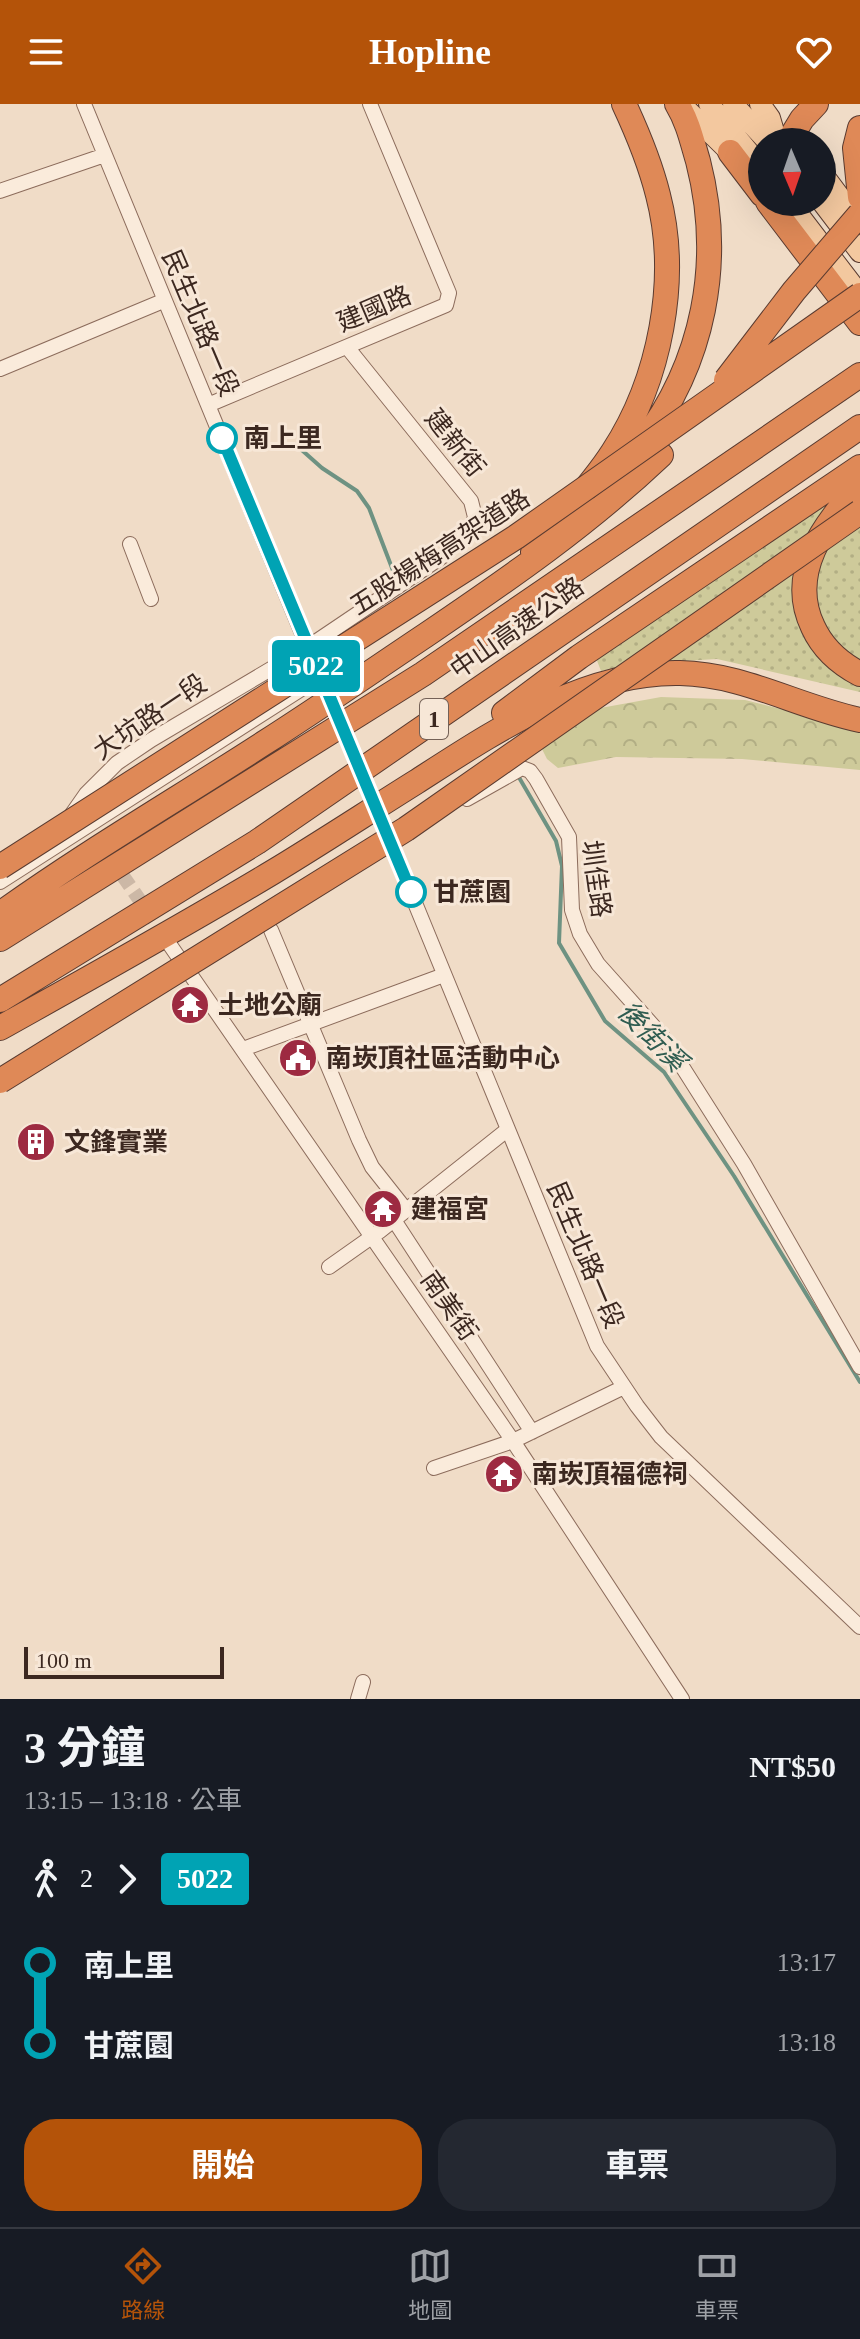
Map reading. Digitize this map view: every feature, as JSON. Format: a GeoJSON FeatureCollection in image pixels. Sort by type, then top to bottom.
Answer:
{"type":"FeatureCollection","features":[{"type":"Feature","properties":{"kind":"highway"},"geometry":{"type":"LineString","coordinates":[[514,575],[614,452],[638,404],[659,340],[666,287],[666,248],[659,198],[646,152],[624,104]]}},
{"type":"Feature","properties":{"kind":"highway"},"geometry":{"type":"LineString","coordinates":[[514,575],[587,507],[636,453],[664,415],[684,375],[701,324],[710,244],[704,185],[687,121],[679,104]]}},
{"type":"Feature","properties":{"kind":"highway"},"geometry":{"type":"LineString","coordinates":[[797,128],[816,104]]}},
{"type":"Feature","properties":{"kind":"highway"},"geometry":{"type":"LineString","coordinates":[[860,128],[855,148],[860,197]]}},
{"type":"Feature","properties":{"kind":"highway"},"geometry":{"type":"LineString","coordinates":[[740,139],[748,159]]}},
{"type":"Feature","properties":{"kind":"highway"},"geometry":{"type":"LineString","coordinates":[[0,914],[43,883],[266,742],[514,575],[618,496],[696,418],[794,291],[860,214]]}},
{"type":"Feature","properties":{"kind":"highway"},"geometry":{"type":"LineString","coordinates":[[779,216],[860,323]]}},
{"type":"Feature","properties":{"kind":"highway","name":"五股楊梅高架道路"},"geometry":{"type":"LineString","coordinates":[[0,867],[516,537],[860,295]]}},
{"type":"Feature","properties":{"kind":"highway","name":"中山高速公路"},"geometry":{"type":"LineString","coordinates":[[0,939],[423,674],[860,375]]}},
{"type":"Feature","properties":{"kind":"highway","name":"中山高速公路"},"geometry":{"type":"LineString","coordinates":[[0,1000],[257,842],[860,427]]}},
{"type":"Feature","properties":{"kind":"highway"},"geometry":{"type":"LineString","coordinates":[[461,753],[502,715],[579,657],[860,467]]}},
{"type":"Feature","properties":{"kind":"highway"},"geometry":{"type":"LineString","coordinates":[[860,485],[819,535],[808,560],[804,596],[806,613],[826,649],[844,666],[860,674]]}},
{"type":"Feature","properties":{"kind":"highway"},"geometry":{"type":"LineString","coordinates":[[0,1081],[406,829],[860,512]]}},
{"type":"Feature","properties":{"kind":"highway"},"geometry":{"type":"LineString","coordinates":[[0,1028],[273,872],[518,718],[628,677],[678,673],[716,675],[748,682],[826,712],[860,720]]}},
{"type":"Feature","properties":{"kind":"highway"},"geometry":{"type":"LineString","coordinates":[[810,705],[860,709]]}},
{"type":"Feature","properties":{"kind":"main road"},"geometry":{"type":"LineString","coordinates":[[679,104],[740,139],[748,140]]}},
{"type":"Feature","properties":{"kind":"main road"},"geometry":{"type":"LineString","coordinates":[[709,104],[748,151]]}},
{"type":"Feature","properties":{"kind":"main road"},"geometry":{"type":"LineString","coordinates":[[733,104],[740,139]]}},
{"type":"Feature","properties":{"kind":"main road"},"geometry":{"type":"LineString","coordinates":[[760,104],[773,128]]}},
{"type":"Feature","properties":{"kind":"main road"},"geometry":{"type":"LineString","coordinates":[[836,192],[860,224]]}},
{"type":"Feature","properties":{"kind":"main road"},"geometry":{"type":"LineString","coordinates":[[800,216],[860,295]]}},
{"type":"Feature","properties":{"kind":"main road"},"geometry":{"type":"LineString","coordinates":[[833,216],[860,252]]}},
{"type":"Feature","properties":{"kind":"street","name":"民生北路一段"},"geometry":{"type":"LineString","coordinates":[[84,104],[327,694]]}},
{"type":"Feature","properties":{"kind":"street","name":"建國路"},"geometry":{"type":"LineString","coordinates":[[208,405],[446,305],[449,293],[370,104]]}},
{"type":"Feature","properties":{"kind":"street"},"geometry":{"type":"LineString","coordinates":[[0,191],[105,155]]}},
{"type":"Feature","properties":{"kind":"street"},"geometry":{"type":"LineString","coordinates":[[0,369],[163,301]]}},
{"type":"Feature","properties":{"kind":"street","name":"建新街"},"geometry":{"type":"LineString","coordinates":[[308,647],[443,556],[464,538],[472,526],[474,508],[347,347]]}},
{"type":"Feature","properties":{"kind":"street"},"geometry":{"type":"LineString","coordinates":[[130,544],[151,599]]}},
{"type":"Feature","properties":{"kind":"street","name":"大坑路一段"},"geometry":{"type":"LineString","coordinates":[[45,854],[76,808],[117,763],[308,647]]}},
{"type":"Feature","properties":{"kind":"street","name":"大坑路一段"},"geometry":{"type":"LineString","coordinates":[[0,882],[45,854],[93,832],[320,677]]}},
{"type":"Feature","properties":{"kind":"street","name":"圳佳路"},"geometry":{"type":"LineString","coordinates":[[392,846],[516,771],[530,771],[569,837],[572,910],[580,934],[598,964],[664,1038],[744,1164],[860,1367]]}},
{"type":"Feature","properties":{"kind":"street"},"geometry":{"type":"LineString","coordinates":[[76,808],[93,832]]}},
{"type":"Feature","properties":{"kind":"street","name":"民生北路一段"},"geometry":{"type":"LineString","coordinates":[[383,825],[597,1346],[661,1437],[860,1627]]}},
{"type":"Feature","properties":{"kind":"street"},"geometry":{"type":"LineString","coordinates":[[271,930],[372,1167],[532,1432]]}},
{"type":"Feature","properties":{"kind":"street","name":"南美街"},"geometry":{"type":"LineString","coordinates":[[170,945],[513,1441],[682,1699]]}},
{"type":"Feature","properties":{"kind":"street"},"geometry":{"type":"LineString","coordinates":[[243,1049],[444,975]]}},
{"type":"Feature","properties":{"kind":"street"},"geometry":{"type":"LineString","coordinates":[[329,1267],[372,1237],[507,1130]]}},
{"type":"Feature","properties":{"kind":"street"},"geometry":{"type":"LineString","coordinates":[[434,1468],[513,1441],[624,1387]]}},
{"type":"Feature","properties":{"kind":"street"},"geometry":{"type":"LineString","coordinates":[[358,1699],[363,1682]]}},
{"type":"Feature","properties":{"kind":"green space"},"geometry":{"type":"Polygon","coordinates":[[[839,491],[796,604],[860,683],[860,692],[717,659],[632,664],[601,671],[596,658],[839,491]]]}},
{"type":"Feature","properties":{"kind":"green space"},"geometry":{"type":"Polygon","coordinates":[[[860,498],[860,662],[839,650],[819,621],[813,589],[816,564],[860,498]]]}},
{"type":"Feature","properties":{"kind":"green space"},"geometry":{"type":"Polygon","coordinates":[[[661,697],[745,700],[860,729],[860,770],[742,759],[616,757],[558,768],[547,759],[542,749],[595,709],[661,697]]]}},
{"type":"Feature","properties":{"kind":"waterway","name":"後街溪"},"geometry":{"type":"LineString","coordinates":[[295,444],[322,468],[357,491],[369,508],[397,581]]}},
{"type":"Feature","properties":{"kind":"waterway","name":"後街溪"},"geometry":{"type":"LineString","coordinates":[[517,774],[556,841],[562,866],[559,943],[605,1021],[664,1072],[734,1176],[860,1382]]}},
{"type":"Feature","properties":{"kind":"tunnel"},"geometry":{"type":"LineString","coordinates":[[339,722],[378,813]]}},
{"type":"Feature","properties":{"kind":"tunnel"},"geometry":{"type":"LineString","coordinates":[[98,840],[168,941]]}},
{"type":"Feature","properties":{"kind":"bus line","name":"5022"},"geometry":{"type":"LineString","coordinates":[[222,438],[411,892]]}},
{"type":"Feature","properties":{"kind":"place","name":"南上里"},"geometry":{"type":"Point","coordinates":[222,438]}},
{"type":"Feature","properties":{"kind":"place","name":"甘蔗園"},"geometry":{"type":"Point","coordinates":[411,892]}},
{"type":"Feature","properties":{"kind":"place","name":"土地公廟"},"geometry":{"type":"Point","coordinates":[190,1005]}},
{"type":"Feature","properties":{"kind":"place","name":"南崁頂社區活動中心"},"geometry":{"type":"Point","coordinates":[298,1058]}},
{"type":"Feature","properties":{"kind":"place","name":"文鋒實業"},"geometry":{"type":"Point","coordinates":[36,1142]}},
{"type":"Feature","properties":{"kind":"place","name":"建福宮"},"geometry":{"type":"Point","coordinates":[383,1209]}},
{"type":"Feature","properties":{"kind":"place","name":"南崁頂福德祠"},"geometry":{"type":"Point","coordinates":[504,1474]}}]}
